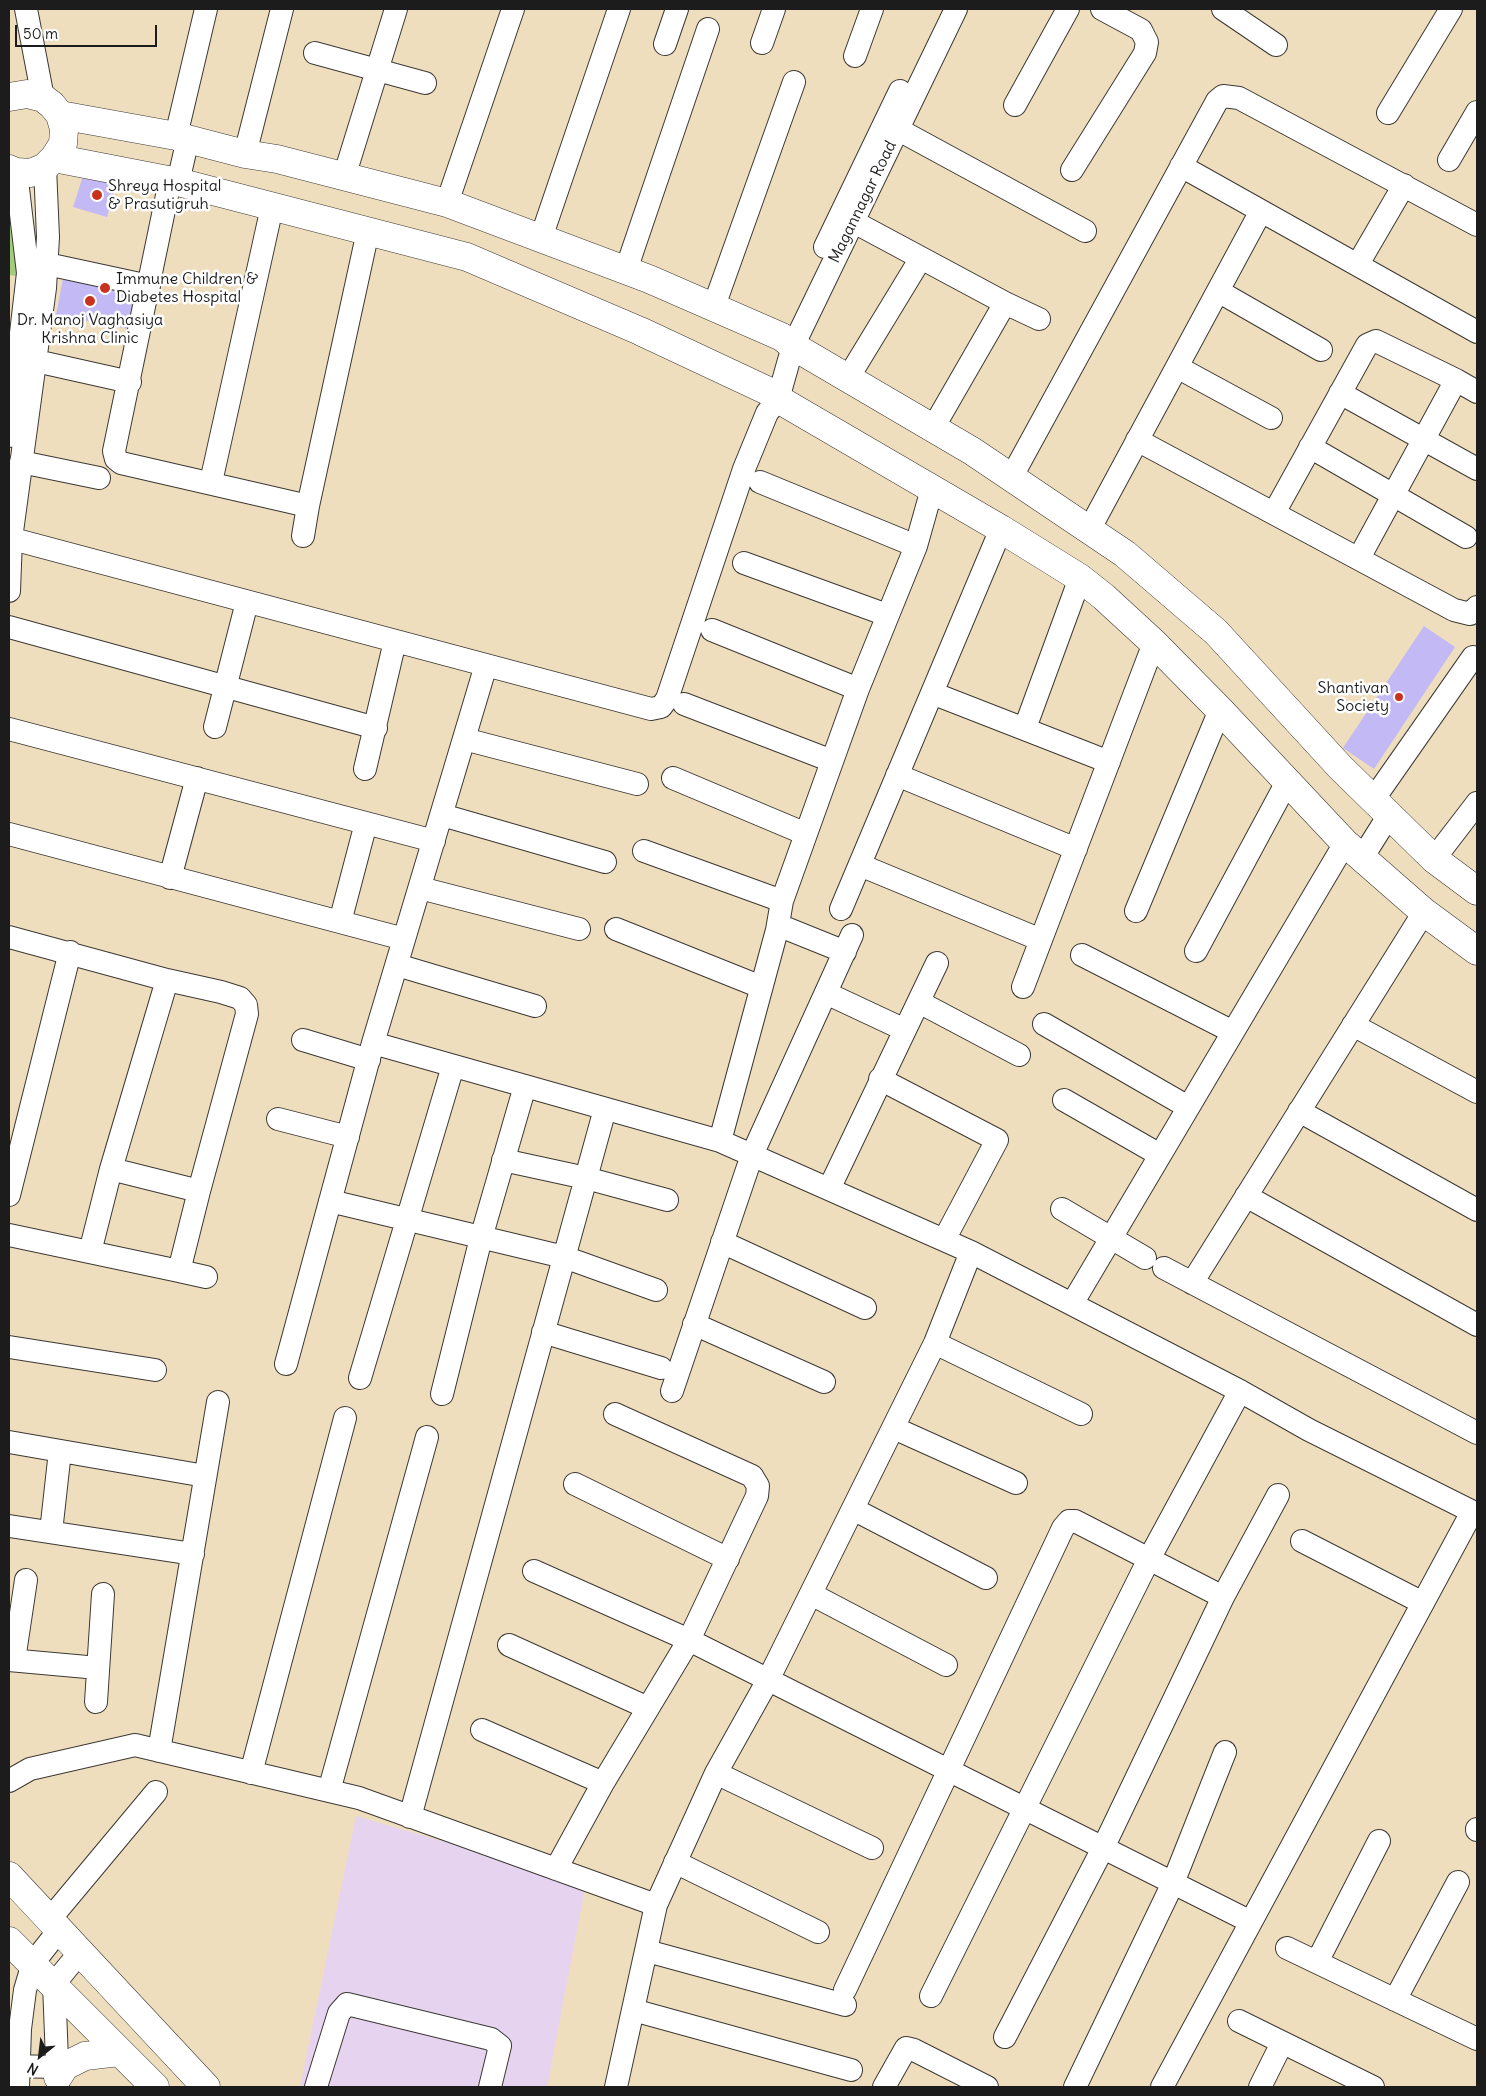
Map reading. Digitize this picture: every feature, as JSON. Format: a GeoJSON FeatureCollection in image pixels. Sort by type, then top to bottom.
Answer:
{"type":"FeatureCollection","features":[{"type":"Feature","properties":{"kind":"main road"},"geometry":{"type":"LineString","coordinates":[[9,93],[27,94],[51,107],[245,154],[277,159],[447,203],[626,270],[714,306],[787,341],[933,428],[1125,554],[1216,632],[1340,767],[1434,859],[1477,891]]}},
{"type":"Feature","properties":{"kind":"main road"},"geometry":{"type":"LineString","coordinates":[[13,171],[31,173],[50,163],[63,144],[64,129],[51,107]]}},
{"type":"Feature","properties":{"kind":"main road"},"geometry":{"type":"LineString","coordinates":[[50,163],[174,182],[467,257],[640,330],[932,489],[1080,578],[1104,597],[1154,643],[1354,850],[1424,912],[1477,951]]}},
{"type":"Feature","properties":{"kind":"main road"},"geometry":{"type":"LineString","coordinates":[[9,1876],[206,2087]]}},
{"type":"Feature","properties":{"kind":"main road"},"geometry":{"type":"LineString","coordinates":[[9,1941],[155,2087]]}},
{"type":"Feature","properties":{"kind":"main road"},"geometry":{"type":"LineString","coordinates":[[58,2077],[65,2066],[85,2056],[119,2052]]}},
{"type":"Feature","properties":{"kind":"street"},"geometry":{"type":"LineString","coordinates":[[26,9],[51,107]]}},
{"type":"Feature","properties":{"kind":"street"},"geometry":{"type":"LineString","coordinates":[[206,9],[174,182],[149,286],[114,451],[116,459],[121,462],[308,506]]}},
{"type":"Feature","properties":{"kind":"street"},"geometry":{"type":"LineString","coordinates":[[245,154],[282,9]]}},
{"type":"Feature","properties":{"kind":"street"},"geometry":{"type":"LineString","coordinates":[[344,176],[396,9]]}},
{"type":"Feature","properties":{"kind":"street"},"geometry":{"type":"LineString","coordinates":[[447,203],[514,9]]}},
{"type":"Feature","properties":{"kind":"street"},"geometry":{"type":"LineString","coordinates":[[541,238],[619,9]]}},
{"type":"Feature","properties":{"kind":"street"},"geometry":{"type":"LineString","coordinates":[[665,44],[677,9]]}},
{"type":"Feature","properties":{"kind":"street"},"geometry":{"type":"LineString","coordinates":[[762,43],[774,9]]}},
{"type":"Feature","properties":{"kind":"street"},"geometry":{"type":"LineString","coordinates":[[855,56],[872,9]]}},
{"type":"Feature","properties":{"kind":"street","name":"Magannagar Road"},"geometry":{"type":"LineString","coordinates":[[787,341],[854,222],[939,9]]}},
{"type":"Feature","properties":{"kind":"street","name":"Magannagar Road"},"geometry":{"type":"LineString","coordinates":[[787,341],[892,125],[956,9]]}},
{"type":"Feature","properties":{"kind":"street"},"geometry":{"type":"LineString","coordinates":[[1015,105],[1068,9]]}},
{"type":"Feature","properties":{"kind":"street"},"geometry":{"type":"LineString","coordinates":[[1072,170],[1145,53],[1146,48],[1147,42],[1142,30],[1102,9]]}},
{"type":"Feature","properties":{"kind":"street"},"geometry":{"type":"LineString","coordinates":[[1223,9],[1276,45]]}},
{"type":"Feature","properties":{"kind":"street"},"geometry":{"type":"LineString","coordinates":[[1388,113],[1451,9]]}},
{"type":"Feature","properties":{"kind":"street"},"geometry":{"type":"LineString","coordinates":[[626,270],[708,29]]}},
{"type":"Feature","properties":{"kind":"street"},"geometry":{"type":"LineString","coordinates":[[316,53],[425,83]]}},
{"type":"Feature","properties":{"kind":"street"},"geometry":{"type":"LineString","coordinates":[[714,306],[794,82]]}},
{"type":"Feature","properties":{"kind":"street"},"geometry":{"type":"LineString","coordinates":[[1011,478],[1217,101],[1223,96],[1239,98],[1477,224]]}},
{"type":"Feature","properties":{"kind":"street"},"geometry":{"type":"LineString","coordinates":[[1449,160],[1477,112]]}},
{"type":"Feature","properties":{"kind":"street"},"geometry":{"type":"LineString","coordinates":[[892,125],[1085,230]]}},
{"type":"Feature","properties":{"kind":"street"},"geometry":{"type":"LineString","coordinates":[[9,591],[10,539],[36,361],[47,264],[50,163]]}},
{"type":"Feature","properties":{"kind":"street"},"geometry":{"type":"LineString","coordinates":[[1181,166],[1477,332]]}},
{"type":"Feature","properties":{"kind":"street"},"geometry":{"type":"LineString","coordinates":[[9,436],[28,273],[13,171]]}},
{"type":"Feature","properties":{"kind":"street"},"geometry":{"type":"LineString","coordinates":[[1358,264],[1404,185]]}},
{"type":"Feature","properties":{"kind":"street"},"geometry":{"type":"LineString","coordinates":[[211,482],[272,207]]}},
{"type":"Feature","properties":{"kind":"street"},"geometry":{"type":"LineString","coordinates":[[1089,530],[1261,211]]}},
{"type":"Feature","properties":{"kind":"street"},"geometry":{"type":"LineString","coordinates":[[854,222],[1005,303],[1039,318]]}},
{"type":"Feature","properties":{"kind":"street"},"geometry":{"type":"LineString","coordinates":[[303,536],[368,231]]}},
{"type":"Feature","properties":{"kind":"street"},"geometry":{"type":"LineString","coordinates":[[848,378],[921,258]]}},
{"type":"Feature","properties":{"kind":"street"},"geometry":{"type":"LineString","coordinates":[[47,264],[149,286]]}},
{"type":"Feature","properties":{"kind":"street"},"geometry":{"type":"LineString","coordinates":[[1218,291],[1321,350]]}},
{"type":"Feature","properties":{"kind":"street"},"geometry":{"type":"LineString","coordinates":[[933,428],[1005,303]]}},
{"type":"Feature","properties":{"kind":"street"},"geometry":{"type":"LineString","coordinates":[[10,539],[651,710],[661,707],[667,699],[744,469],[771,401],[787,341]]}},
{"type":"Feature","properties":{"kind":"street"},"geometry":{"type":"LineString","coordinates":[[1274,512],[1368,345],[1376,342],[1477,392]]}},
{"type":"Feature","properties":{"kind":"street"},"geometry":{"type":"LineString","coordinates":[[36,361],[130,382]]}},
{"type":"Feature","properties":{"kind":"street"},"geometry":{"type":"LineString","coordinates":[[1177,367],[1271,418]]}},
{"type":"Feature","properties":{"kind":"street"},"geometry":{"type":"LineString","coordinates":[[1358,558],[1456,380]]}},
{"type":"Feature","properties":{"kind":"street"},"geometry":{"type":"LineString","coordinates":[[1340,393],[1477,470]]}},
{"type":"Feature","properties":{"kind":"street"},"geometry":{"type":"LineString","coordinates":[[1137,440],[1454,610],[1470,614],[1477,607]]}},
{"type":"Feature","properties":{"kind":"street"},"geometry":{"type":"LineString","coordinates":[[1310,447],[1466,537]]}},
{"type":"Feature","properties":{"kind":"street"},"geometry":{"type":"LineString","coordinates":[[22,462],[99,478]]}},
{"type":"Feature","properties":{"kind":"street"},"geometry":{"type":"LineString","coordinates":[[760,482],[916,546]]}},
{"type":"Feature","properties":{"kind":"street"},"geometry":{"type":"LineString","coordinates":[[720,1141],[778,926],[782,901],[858,689],[916,546],[932,489]]}},
{"type":"Feature","properties":{"kind":"street"},"geometry":{"type":"LineString","coordinates":[[841,909],[1001,529]]}},
{"type":"Feature","properties":{"kind":"street"},"geometry":{"type":"LineString","coordinates":[[744,563],[887,615]]}},
{"type":"Feature","properties":{"kind":"street"},"geometry":{"type":"LineString","coordinates":[[1024,728],[1080,578]]}},
{"type":"Feature","properties":{"kind":"street"},"geometry":{"type":"LineString","coordinates":[[216,727],[247,602]]}},
{"type":"Feature","properties":{"kind":"street"},"geometry":{"type":"LineString","coordinates":[[9,627],[376,728]]}},
{"type":"Feature","properties":{"kind":"street"},"geometry":{"type":"LineString","coordinates":[[712,630],[858,689]]}},
{"type":"Feature","properties":{"kind":"street"},"geometry":{"type":"LineString","coordinates":[[365,769],[395,641]]}},
{"type":"Feature","properties":{"kind":"street"},"geometry":{"type":"LineString","coordinates":[[1023,987],[1154,643]]}},
{"type":"Feature","properties":{"kind":"street"},"geometry":{"type":"LineString","coordinates":[[1072,1304],[1233,1032],[1354,850],[1472,657]]}},
{"type":"Feature","properties":{"kind":"street"},"geometry":{"type":"LineString","coordinates":[[286,1364],[371,1051],[486,666]]}},
{"type":"Feature","properties":{"kind":"street"},"geometry":{"type":"LineString","coordinates":[[932,693],[1109,762]]}},
{"type":"Feature","properties":{"kind":"street"},"geometry":{"type":"LineString","coordinates":[[684,704],[832,761]]}},
{"type":"Feature","properties":{"kind":"street"},"geometry":{"type":"LineString","coordinates":[[1136,911],[1220,710]]}},
{"type":"Feature","properties":{"kind":"street"},"geometry":{"type":"LineString","coordinates":[[9,729],[434,841]]}},
{"type":"Feature","properties":{"kind":"street"},"geometry":{"type":"LineString","coordinates":[[464,739],[637,784]]}},
{"type":"Feature","properties":{"kind":"street"},"geometry":{"type":"LineString","coordinates":[[897,775],[1076,849]]}},
{"type":"Feature","properties":{"kind":"street"},"geometry":{"type":"LineString","coordinates":[[170,878],[197,778]]}},
{"type":"Feature","properties":{"kind":"street"},"geometry":{"type":"LineString","coordinates":[[673,778],[806,834]]}},
{"type":"Feature","properties":{"kind":"street"},"geometry":{"type":"LineString","coordinates":[[1196,951],[1287,782]]}},
{"type":"Feature","properties":{"kind":"street"},"geometry":{"type":"LineString","coordinates":[[1434,859],[1477,804]]}},
{"type":"Feature","properties":{"kind":"street"},"geometry":{"type":"LineString","coordinates":[[442,815],[605,862]]}},
{"type":"Feature","properties":{"kind":"street"},"geometry":{"type":"LineString","coordinates":[[340,922],[366,823]]}},
{"type":"Feature","properties":{"kind":"street"},"geometry":{"type":"LineString","coordinates":[[9,834],[404,939]]}},
{"type":"Feature","properties":{"kind":"street"},"geometry":{"type":"LineString","coordinates":[[644,851],[782,901]]}},
{"type":"Feature","properties":{"kind":"street"},"geometry":{"type":"LineString","coordinates":[[860,864],[1041,940]]}},
{"type":"Feature","properties":{"kind":"street"},"geometry":{"type":"LineString","coordinates":[[420,888],[580,929]]}},
{"type":"Feature","properties":{"kind":"street"},"geometry":{"type":"LineString","coordinates":[[1192,1283],[1424,912]]}},
{"type":"Feature","properties":{"kind":"street"},"geometry":{"type":"LineString","coordinates":[[672,1390],[752,1155],[849,944],[778,926]]}},
{"type":"Feature","properties":{"kind":"street"},"geometry":{"type":"LineString","coordinates":[[616,929],[761,987]]}},
{"type":"Feature","properties":{"kind":"street"},"geometry":{"type":"LineString","coordinates":[[9,937],[70,952],[167,980],[222,992],[240,998],[246,1005],[247,1014],[179,1272]]}},
{"type":"Feature","properties":{"kind":"street"},"geometry":{"type":"LineString","coordinates":[[9,1195],[70,952]]}},
{"type":"Feature","properties":{"kind":"street"},"geometry":{"type":"LineString","coordinates":[[1082,955],[1233,1032]]}},
{"type":"Feature","properties":{"kind":"street"},"geometry":{"type":"LineString","coordinates":[[829,1189],[937,963]]}},
{"type":"Feature","properties":{"kind":"street"},"geometry":{"type":"LineString","coordinates":[[397,965],[535,1006]]}},
{"type":"Feature","properties":{"kind":"street"},"geometry":{"type":"LineString","coordinates":[[90,1252],[111,1169],[167,980]]}},
{"type":"Feature","properties":{"kind":"street"},"geometry":{"type":"LineString","coordinates":[[826,993],[905,1030]]}},
{"type":"Feature","properties":{"kind":"street"},"geometry":{"type":"LineString","coordinates":[[919,1002],[1019,1055]]}},
{"type":"Feature","properties":{"kind":"street"},"geometry":{"type":"LineString","coordinates":[[1044,1024],[1188,1107]]}},
{"type":"Feature","properties":{"kind":"street"},"geometry":{"type":"LineString","coordinates":[[1353,1025],[1477,1092]]}},
{"type":"Feature","properties":{"kind":"street"},"geometry":{"type":"LineString","coordinates":[[303,1040],[454,1066],[720,1141],[971,1252],[1240,1391],[1309,1430],[1475,1513],[1423,1603],[1162,2087]]}},
{"type":"Feature","properties":{"kind":"street"},"geometry":{"type":"LineString","coordinates":[[360,1378],[454,1066]]}},
{"type":"Feature","properties":{"kind":"street"},"geometry":{"type":"LineString","coordinates":[[880,1079],[997,1140],[944,1240]]}},
{"type":"Feature","properties":{"kind":"street"},"geometry":{"type":"LineString","coordinates":[[442,1394],[481,1238],[525,1086]]}},
{"type":"Feature","properties":{"kind":"street"},"geometry":{"type":"LineString","coordinates":[[1064,1100],[1160,1155]]}},
{"type":"Feature","properties":{"kind":"street"},"geometry":{"type":"LineString","coordinates":[[410,1817],[605,1109]]}},
{"type":"Feature","properties":{"kind":"street"},"geometry":{"type":"LineString","coordinates":[[1299,1111],[1477,1210]]}},
{"type":"Feature","properties":{"kind":"street"},"geometry":{"type":"LineString","coordinates":[[278,1119],[348,1137]]}},
{"type":"Feature","properties":{"kind":"street"},"geometry":{"type":"LineString","coordinates":[[503,1160],[586,1178],[667,1200]]}},
{"type":"Feature","properties":{"kind":"street"},"geometry":{"type":"LineString","coordinates":[[111,1169],[199,1191]]}},
{"type":"Feature","properties":{"kind":"street"},"geometry":{"type":"LineString","coordinates":[[1246,1196],[1477,1325]]}},
{"type":"Feature","properties":{"kind":"street"},"geometry":{"type":"LineString","coordinates":[[330,1201],[407,1221],[564,1257],[656,1290]]}},
{"type":"Feature","properties":{"kind":"street"},"geometry":{"type":"LineString","coordinates":[[1062,1209],[1192,1283],[1477,1433]]}},
{"type":"Feature","properties":{"kind":"street"},"geometry":{"type":"LineString","coordinates":[[9,1235],[206,1277]]}},
{"type":"Feature","properties":{"kind":"street"},"geometry":{"type":"LineString","coordinates":[[722,1242],[865,1308]]}},
{"type":"Feature","properties":{"kind":"street"},"geometry":{"type":"LineString","coordinates":[[622,2086],[633,2010],[656,1905],[716,1774],[768,1680],[936,1343],[971,1252]]}},
{"type":"Feature","properties":{"kind":"street"},"geometry":{"type":"LineString","coordinates":[[694,1324],[824,1382]]}},
{"type":"Feature","properties":{"kind":"street"},"geometry":{"type":"LineString","coordinates":[[543,1332],[661,1368]]}},
{"type":"Feature","properties":{"kind":"street"},"geometry":{"type":"LineString","coordinates":[[936,1343],[1081,1414]]}},
{"type":"Feature","properties":{"kind":"street"},"geometry":{"type":"LineString","coordinates":[[9,1346],[155,1370]]}},
{"type":"Feature","properties":{"kind":"street"},"geometry":{"type":"LineString","coordinates":[[931,1996],[1026,1809],[1149,1559],[1240,1391]]}},
{"type":"Feature","properties":{"kind":"street"},"geometry":{"type":"LineString","coordinates":[[159,1751],[218,1402]]}},
{"type":"Feature","properties":{"kind":"street"},"geometry":{"type":"LineString","coordinates":[[556,1869],[688,1640],[757,1496],[758,1486],[752,1476],[614,1414]]}},
{"type":"Feature","properties":{"kind":"street"},"geometry":{"type":"LineString","coordinates":[[251,1773],[345,1418]]}},
{"type":"Feature","properties":{"kind":"street"},"geometry":{"type":"LineString","coordinates":[[894,1428],[1016,1483]]}},
{"type":"Feature","properties":{"kind":"street"},"geometry":{"type":"LineString","coordinates":[[329,1791],[427,1438]]}},
{"type":"Feature","properties":{"kind":"street"},"geometry":{"type":"LineString","coordinates":[[9,1442],[206,1476]]}},
{"type":"Feature","properties":{"kind":"street"},"geometry":{"type":"LineString","coordinates":[[52,1532],[60,1451]]}},
{"type":"Feature","properties":{"kind":"street"},"geometry":{"type":"LineString","coordinates":[[575,1484],[728,1559]]}},
{"type":"Feature","properties":{"kind":"street"},"geometry":{"type":"LineString","coordinates":[[1005,2037],[1103,1848],[1223,1597],[1278,1495]]}},
{"type":"Feature","properties":{"kind":"street"},"geometry":{"type":"LineString","coordinates":[[853,1509],[986,1578]]}},
{"type":"Feature","properties":{"kind":"street"},"geometry":{"type":"LineString","coordinates":[[647,1951],[845,1997],[948,1771],[1063,1528],[1069,1521],[1075,1521],[1223,1597]]}},
{"type":"Feature","properties":{"kind":"street"},"geometry":{"type":"LineString","coordinates":[[9,1526],[192,1554]]}},
{"type":"Feature","properties":{"kind":"street"},"geometry":{"type":"LineString","coordinates":[[1302,1541],[1423,1603]]}},
{"type":"Feature","properties":{"kind":"street"},"geometry":{"type":"LineString","coordinates":[[534,1571],[688,1640],[1250,1922]]}},
{"type":"Feature","properties":{"kind":"street"},"geometry":{"type":"LineString","coordinates":[[26,1580],[11,1660],[98,1668]]}},
{"type":"Feature","properties":{"kind":"street"},"geometry":{"type":"LineString","coordinates":[[96,1702],[103,1594]]}},
{"type":"Feature","properties":{"kind":"street"},"geometry":{"type":"LineString","coordinates":[[811,1594],[946,1665]]}},
{"type":"Feature","properties":{"kind":"street"},"geometry":{"type":"LineString","coordinates":[[509,1645],[648,1708]]}},
{"type":"Feature","properties":{"kind":"street"},"geometry":{"type":"LineString","coordinates":[[482,1730],[604,1783]]}},
{"type":"Feature","properties":{"kind":"street"},"geometry":{"type":"LineString","coordinates":[[9,1781],[30,1769],[135,1745],[359,1798],[656,1905]]}},
{"type":"Feature","properties":{"kind":"street"},"geometry":{"type":"LineString","coordinates":[[1075,2087],[1173,1883],[1225,1752]]}},
{"type":"Feature","properties":{"kind":"street"},"geometry":{"type":"LineString","coordinates":[[716,1774],[872,1848]]}},
{"type":"Feature","properties":{"kind":"street"},"geometry":{"type":"LineString","coordinates":[[81,1951],[54,1984],[58,2077],[15,2073],[14,2030],[33,1963],[55,1924],[156,1792]]}},
{"type":"Feature","properties":{"kind":"street"},"geometry":{"type":"LineString","coordinates":[[1317,1962],[1379,1841]]}},
{"type":"Feature","properties":{"kind":"street"},"geometry":{"type":"LineString","coordinates":[[675,1862],[818,1932]]}},
{"type":"Feature","properties":{"kind":"street"},"geometry":{"type":"LineString","coordinates":[[1395,2000],[1458,1882]]}},
{"type":"Feature","properties":{"kind":"street"},"geometry":{"type":"LineString","coordinates":[[1287,1948],[1395,2000],[1476,2036]]}},
{"type":"Feature","properties":{"kind":"street"},"geometry":{"type":"LineString","coordinates":[[316,2087],[339,2014],[347,2004],[491,2039],[500,2046],[490,2087]]}},
{"type":"Feature","properties":{"kind":"street"},"geometry":{"type":"LineString","coordinates":[[633,2010],[851,2070]]}},
{"type":"Feature","properties":{"kind":"street"},"geometry":{"type":"LineString","coordinates":[[1239,2021],[1369,2086]]}},
{"type":"Feature","properties":{"kind":"street"},"geometry":{"type":"LineString","coordinates":[[14,2030],[55,2029]]}},
{"type":"Feature","properties":{"kind":"street"},"geometry":{"type":"LineString","coordinates":[[1260,2087],[1282,2042]]}},
{"type":"Feature","properties":{"kind":"street"},"geometry":{"type":"LineString","coordinates":[[884,2087],[906,2048],[914,2050],[960,2081],[987,2087]]}},
{"type":"Feature","properties":{"kind":"shaded area"},"geometry":{"type":"Polygon","coordinates":[[[356,1816],[586,1883],[547,2087],[300,2087],[356,1816]]]}},
{"type":"Feature","properties":{"kind":"green space"},"geometry":{"type":"Polygon","coordinates":[[[9,215],[17,216],[17,276],[9,275],[9,215]]]}},
{"type":"Feature","properties":{"kind":"building"},"geometry":{"type":"Polygon","coordinates":[[[86,176],[118,178],[107,217],[73,207],[82,179],[86,176]]]}},
{"type":"Feature","properties":{"kind":"building"},"geometry":{"type":"Polygon","coordinates":[[[64,273],[137,287],[129,329],[56,315],[64,273]]]}},
{"type":"Feature","properties":{"kind":"building","name":"Shantivan Society"},"geometry":{"type":"Polygon","coordinates":[[[1424,626],[1455,647],[1374,769],[1343,748],[1424,626]]]}},
{"type":"Feature","properties":{"kind":"place","name":"Shreya Hospital & Prasutigruh"},"geometry":{"type":"Point","coordinates":[97,195]}},
{"type":"Feature","properties":{"kind":"place","name":"Immune Children & Diabetes Hospital"},"geometry":{"type":"Point","coordinates":[105,288]}},
{"type":"Feature","properties":{"kind":"place","name":"Dr. Manoj Vaghasiya Krishna Clinic"},"geometry":{"type":"Point","coordinates":[90,301]}},
{"type":"Feature","properties":{"kind":"place","name":"Shantivan Society"},"geometry":{"type":"Point","coordinates":[1399,697]}}]}
